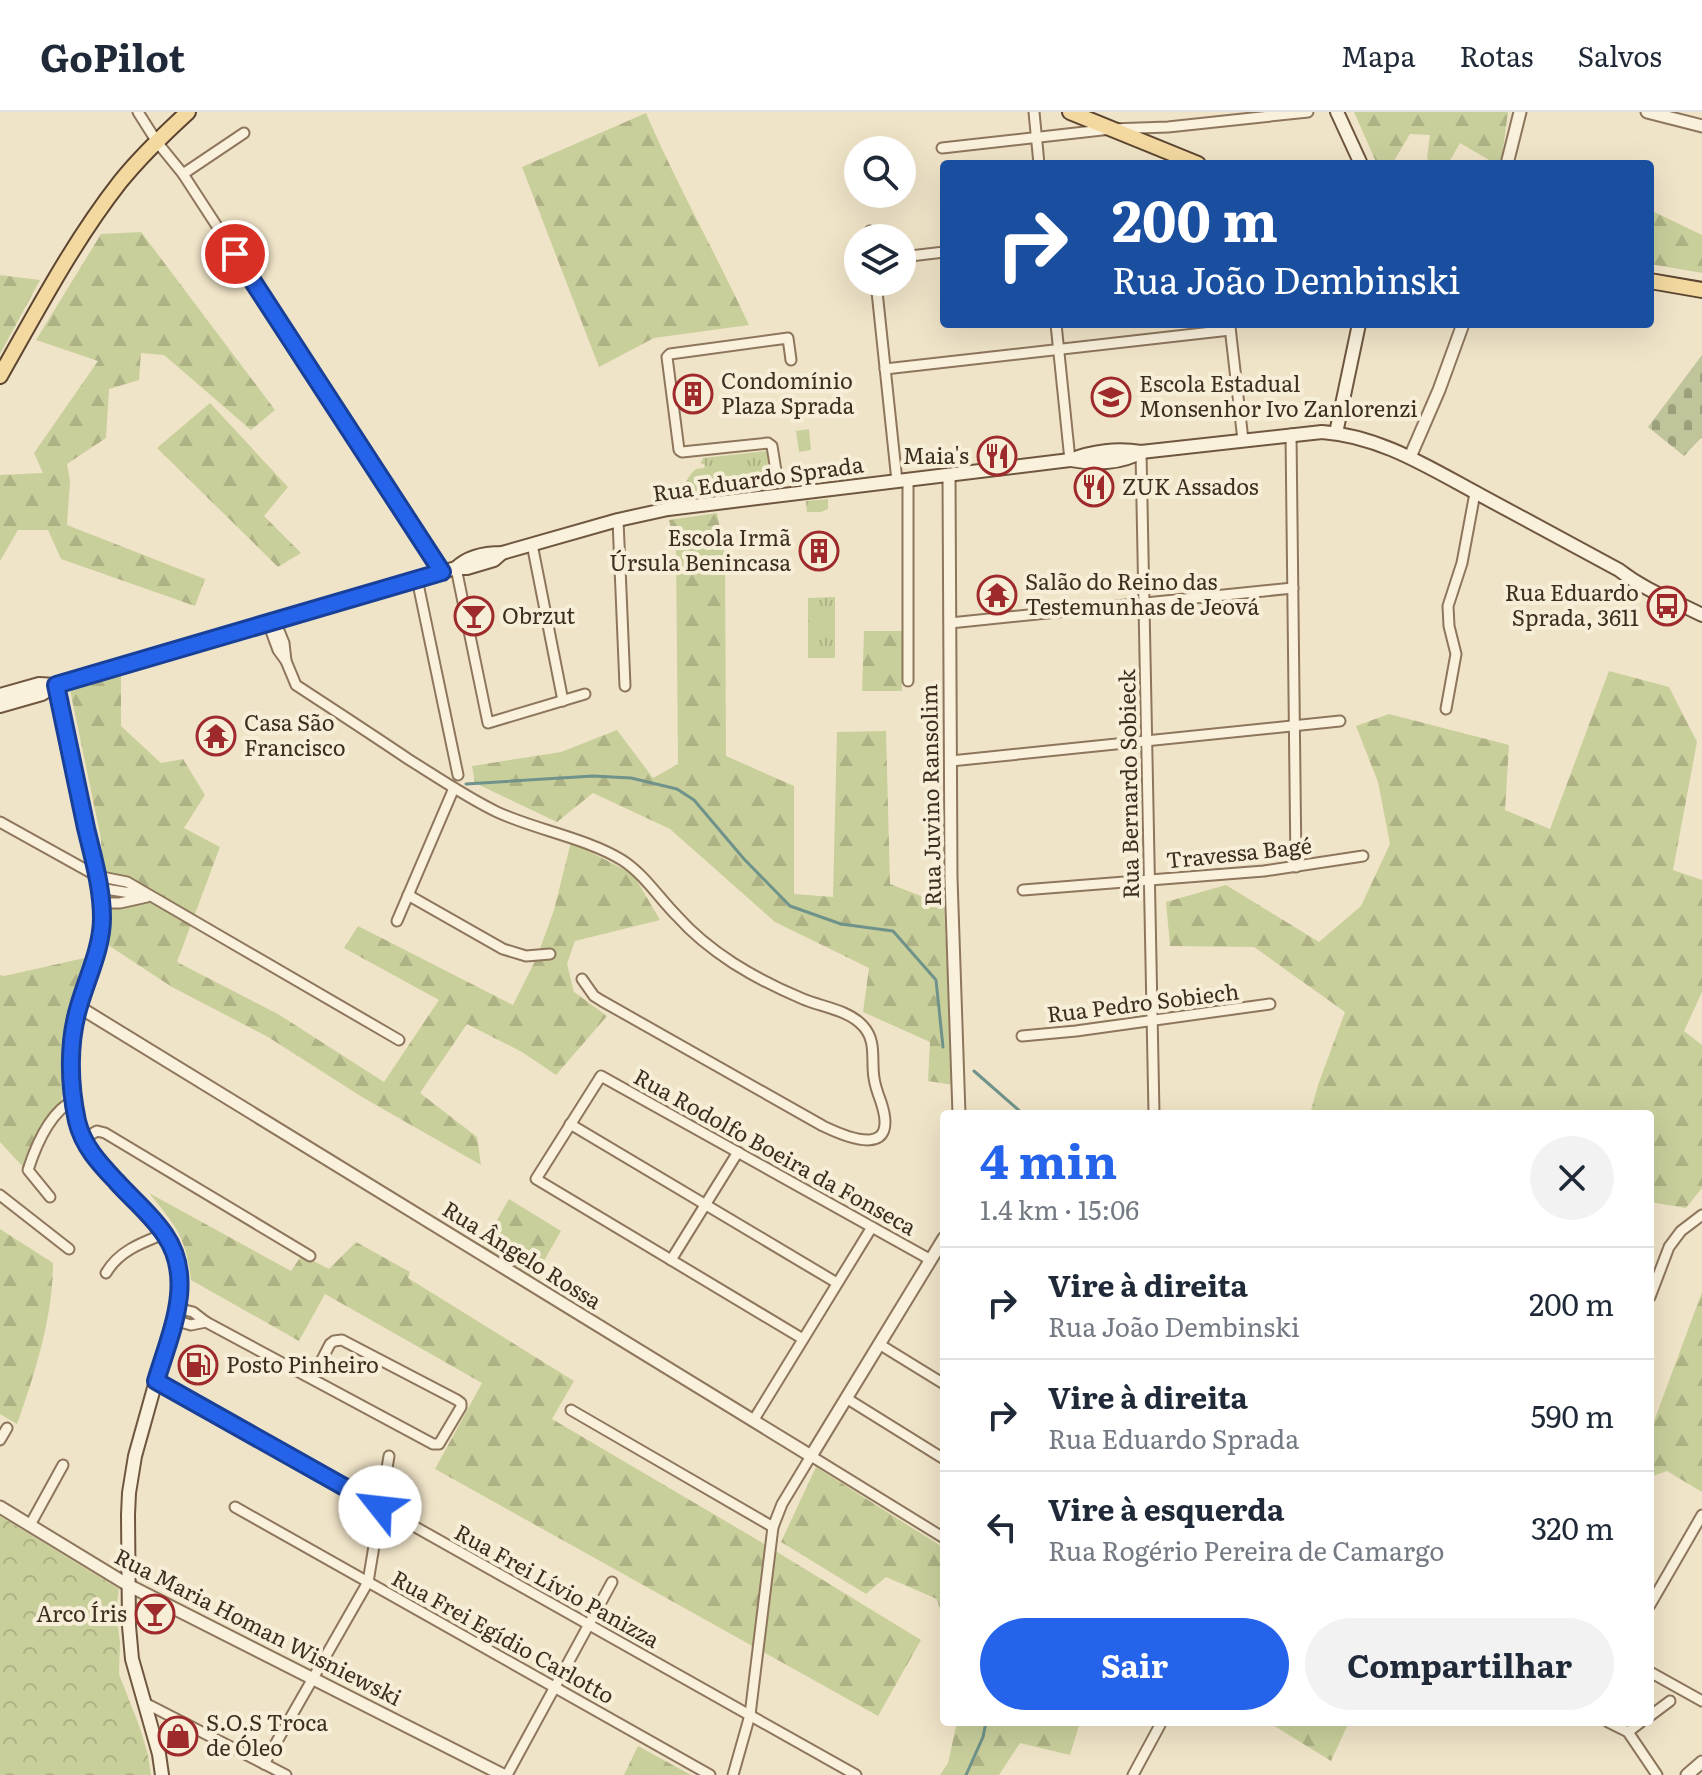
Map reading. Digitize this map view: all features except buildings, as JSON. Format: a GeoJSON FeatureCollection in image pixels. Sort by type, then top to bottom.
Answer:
{"type":"FeatureCollection","features":[{"type":"Feature","properties":{"kind":"main road"},"geometry":{"type":"LineString","coordinates":[[0,376],[93,220],[121,181],[188,112]]}},
{"type":"Feature","properties":{"kind":"main road"},"geometry":{"type":"LineString","coordinates":[[1070,112],[1188,160]]}},
{"type":"Feature","properties":{"kind":"main road"},"geometry":{"type":"LineString","coordinates":[[1337,112],[1359,160]]}},
{"type":"Feature","properties":{"kind":"main road"},"geometry":{"type":"LineString","coordinates":[[1654,282],[1702,290]]}},
{"type":"Feature","properties":{"kind":"main road"},"geometry":{"type":"LineString","coordinates":[[1336,433],[1358,328]]}},
{"type":"Feature","properties":{"kind":"main road","name":"Rua Eduardo Sprada"},"geometry":{"type":"LineString","coordinates":[[0,706],[42,694],[56,685],[417,579],[467,568],[494,560],[502,553],[618,520],[688,506],[1070,460],[1086,454],[1129,450],[1141,452],[1291,434],[1336,433],[1366,440],[1410,457],[1619,570],[1636,583],[1702,615]]}},
{"type":"Feature","properties":{"kind":"main road","name":"Rua Eduardo Sprada"},"geometry":{"type":"LineString","coordinates":[[0,695],[39,684],[56,685]]}},
{"type":"Feature","properties":{"kind":"main road"},"geometry":{"type":"LineString","coordinates":[[56,685],[98,882],[102,915],[100,938],[72,1037],[76,1117],[83,1139],[98,1161],[164,1234],[177,1258],[180,1271],[180,1295],[140,1437],[130,1483],[128,1515],[132,1659],[162,1775]]}},
{"type":"Feature","properties":{"kind":"street"},"geometry":{"type":"LineString","coordinates":[[138,112],[183,174],[442,572]]}},
{"type":"Feature","properties":{"kind":"street"},"geometry":{"type":"LineString","coordinates":[[1034,112],[1039,160]]}},
{"type":"Feature","properties":{"kind":"street"},"geometry":{"type":"LineString","coordinates":[[942,148],[1308,112]]}},
{"type":"Feature","properties":{"kind":"street"},"geometry":{"type":"LineString","coordinates":[[1508,160],[1520,112]]}},
{"type":"Feature","properties":{"kind":"street"},"geometry":{"type":"LineString","coordinates":[[1647,112],[1702,126]]}},
{"type":"Feature","properties":{"kind":"street"},"geometry":{"type":"LineString","coordinates":[[183,174],[244,133]]}},
{"type":"Feature","properties":{"kind":"street"},"geometry":{"type":"LineString","coordinates":[[916,255],[940,252]]}},
{"type":"Feature","properties":{"kind":"street"},"geometry":{"type":"LineString","coordinates":[[877,296],[885,369],[903,480],[908,681]]}},
{"type":"Feature","properties":{"kind":"street"},"geometry":{"type":"LineString","coordinates":[[1056,328],[1070,460]]}},
{"type":"Feature","properties":{"kind":"street"},"geometry":{"type":"LineString","coordinates":[[885,369],[1223,328]]}},
{"type":"Feature","properties":{"kind":"street"},"geometry":{"type":"LineString","coordinates":[[1230,328],[1243,440]]}},
{"type":"Feature","properties":{"kind":"street"},"geometry":{"type":"LineString","coordinates":[[1410,457],[1461,328]]}},
{"type":"Feature","properties":{"kind":"street"},"geometry":{"type":"LineString","coordinates":[[776,471],[772,446],[768,443],[679,450],[667,357],[670,354],[788,338],[791,360]]}},
{"type":"Feature","properties":{"kind":"street"},"geometry":{"type":"LineString","coordinates":[[1291,434],[1296,867]]}},
{"type":"Feature","properties":{"kind":"street","name":"Rua Bernardo Sobieck"},"geometry":{"type":"LineString","coordinates":[[1141,452],[1154,1110]]}},
{"type":"Feature","properties":{"kind":"street","name":"Rua Juvino Ransolim"},"geometry":{"type":"LineString","coordinates":[[949,475],[951,878],[959,1110]]}},
{"type":"Feature","properties":{"kind":"street"},"geometry":{"type":"LineString","coordinates":[[1446,709],[1456,654],[1448,606],[1462,563],[1475,493]]}},
{"type":"Feature","properties":{"kind":"street"},"geometry":{"type":"LineString","coordinates":[[618,520],[625,686]]}},
{"type":"Feature","properties":{"kind":"street"},"geometry":{"type":"LineString","coordinates":[[532,544],[563,701]]}},
{"type":"Feature","properties":{"kind":"street"},"geometry":{"type":"LineString","coordinates":[[456,568],[488,723],[585,694]]}},
{"type":"Feature","properties":{"kind":"street"},"geometry":{"type":"LineString","coordinates":[[417,579],[458,775]]}},
{"type":"Feature","properties":{"kind":"street"},"geometry":{"type":"LineString","coordinates":[[950,623],[1293,588]]}},
{"type":"Feature","properties":{"kind":"street"},"geometry":{"type":"LineString","coordinates":[[272,622],[284,643],[286,661],[296,685],[454,788],[497,812],[621,860],[640,875],[691,930],[728,960],[787,992],[855,1019],[868,1032],[872,1042],[873,1077],[884,1113],[883,1131],[870,1141],[862,1141],[823,1126],[602,1001],[594,996],[582,979]]}},
{"type":"Feature","properties":{"kind":"street"},"geometry":{"type":"LineString","coordinates":[[951,761],[1340,721]]}},
{"type":"Feature","properties":{"kind":"street"},"geometry":{"type":"LineString","coordinates":[[397,921],[454,788]]}},
{"type":"Feature","properties":{"kind":"street"},"geometry":{"type":"LineString","coordinates":[[0,822],[98,882],[127,882],[399,1040]]}},
{"type":"Feature","properties":{"kind":"street","name":"Travessa Bagé"},"geometry":{"type":"LineString","coordinates":[[1023,890],[1296,867],[1363,856]]}},
{"type":"Feature","properties":{"kind":"street"},"geometry":{"type":"LineString","coordinates":[[408,895],[503,949],[526,956],[550,954]]}},
{"type":"Feature","properties":{"kind":"street"},"geometry":{"type":"LineString","coordinates":[[101,903],[125,902],[150,896]]}},
{"type":"Feature","properties":{"kind":"street","name":"Rua Pedro Sobiech"},"geometry":{"type":"LineString","coordinates":[[1022,1036],[1270,1004]]}},
{"type":"Feature","properties":{"kind":"street","name":"Rua Ângelo Rossa"},"geometry":{"type":"LineString","coordinates":[[79,1007],[940,1536]]}},
{"type":"Feature","properties":{"kind":"street","name":"Rua Rodolfo Boeira da Fonseca"},"geometry":{"type":"LineString","coordinates":[[570,1124],[601,1076],[931,1260]]}},
{"type":"Feature","properties":{"kind":"street"},"geometry":{"type":"LineString","coordinates":[[50,1197],[28,1170],[36,1149],[57,1114],[63,1105],[74,1100]]}},
{"type":"Feature","properties":{"kind":"street"},"geometry":{"type":"LineString","coordinates":[[803,1339],[536,1179],[570,1124],[837,1283]]}},
{"type":"Feature","properties":{"kind":"street"},"geometry":{"type":"LineString","coordinates":[[83,1139],[97,1131],[105,1133],[310,1256]]}},
{"type":"Feature","properties":{"kind":"street"},"geometry":{"type":"LineString","coordinates":[[671,1260],[738,1152]]}},
{"type":"Feature","properties":{"kind":"street"},"geometry":{"type":"LineString","coordinates":[[0,1195],[69,1249]]}},
{"type":"Feature","properties":{"kind":"street"},"geometry":{"type":"LineString","coordinates":[[1654,1286],[1669,1247],[1681,1231],[1702,1215]]}},
{"type":"Feature","properties":{"kind":"street"},"geometry":{"type":"LineString","coordinates":[[753,1421],[872,1227]]}},
{"type":"Feature","properties":{"kind":"street"},"geometry":{"type":"LineString","coordinates":[[106,1273],[112,1262],[133,1246],[164,1234]]}},
{"type":"Feature","properties":{"kind":"street"},"geometry":{"type":"LineString","coordinates":[[733,1775],[750,1715],[773,1527],[782,1504],[940,1245]]}},
{"type":"Feature","properties":{"kind":"street"},"geometry":{"type":"LineString","coordinates":[[175,1314],[193,1312],[206,1322],[312,1379],[436,1445],[461,1407],[457,1400],[342,1340],[330,1344],[312,1379]]}},
{"type":"Feature","properties":{"kind":"street"},"geometry":{"type":"LineString","coordinates":[[879,1344],[940,1382]]}},
{"type":"Feature","properties":{"kind":"street","name":"Rua Frei Lívio Panizza"},"geometry":{"type":"LineString","coordinates":[[156,1381],[856,1775]]}},
{"type":"Feature","properties":{"kind":"street"},"geometry":{"type":"LineString","coordinates":[[846,1398],[940,1457]]}},
{"type":"Feature","properties":{"kind":"street"},"geometry":{"type":"LineString","coordinates":[[571,1410],[773,1527]]}},
{"type":"Feature","properties":{"kind":"street"},"geometry":{"type":"LineString","coordinates":[[0,1440],[7,1428]]}},
{"type":"Feature","properties":{"kind":"street"},"geometry":{"type":"LineString","coordinates":[[264,1764],[368,1582],[389,1456]]}},
{"type":"Feature","properties":{"kind":"street"},"geometry":{"type":"LineString","coordinates":[[30,1525],[63,1465]]}},
{"type":"Feature","properties":{"kind":"street","name":"Rua Maria Homan Wisniewski"},"geometry":{"type":"LineString","coordinates":[[0,1507],[128,1585],[505,1775]]}},
{"type":"Feature","properties":{"kind":"street","name":"Rua Frei Egídio Carlotto"},"geometry":{"type":"LineString","coordinates":[[235,1507],[710,1775]]}},
{"type":"Feature","properties":{"kind":"street"},"geometry":{"type":"LineString","coordinates":[[1654,1598],[1702,1515]]}},
{"type":"Feature","properties":{"kind":"street"},"geometry":{"type":"LineString","coordinates":[[505,1775],[612,1582]]}},
{"type":"Feature","properties":{"kind":"street"},"geometry":{"type":"LineString","coordinates":[[1654,1674],[1702,1701]]}},
{"type":"Feature","properties":{"kind":"street"},"geometry":{"type":"LineString","coordinates":[[1654,1713],[1670,1701]]}},
{"type":"Feature","properties":{"kind":"street"},"geometry":{"type":"LineString","coordinates":[[143,1702],[286,1775]]}},
{"type":"Feature","properties":{"kind":"street"},"geometry":{"type":"LineString","coordinates":[[1133,1775],[1159,1726]]}},
{"type":"Feature","properties":{"kind":"street"},"geometry":{"type":"LineString","coordinates":[[1616,1726],[1628,1732],[1657,1775]]}},
{"type":"Feature","properties":{"kind":"street"},"geometry":{"type":"LineString","coordinates":[[1628,1732],[1636,1726]]}},
{"type":"Feature","properties":{"kind":"street"},"geometry":{"type":"LineString","coordinates":[[1687,1775],[1702,1762]]}},
{"type":"Feature","properties":{"kind":"green space"},"geometry":{"type":"Polygon","coordinates":[[[1354,112],[1508,112],[1502,160],[1489,160],[1460,143],[1450,160],[1429,160],[1430,135],[1410,134],[1394,160],[1375,160],[1354,112]]]}},
{"type":"Feature","properties":{"kind":"green space"},"geometry":{"type":"Polygon","coordinates":[[[646,113],[749,325],[654,338],[599,367],[522,167],[646,113]]]}},
{"type":"Feature","properties":{"kind":"green space"},"geometry":{"type":"Polygon","coordinates":[[[1654,212],[1702,235],[1702,273],[1654,265],[1654,212]]]}},
{"type":"Feature","properties":{"kind":"green space"},"geometry":{"type":"Polygon","coordinates":[[[141,232],[275,410],[251,430],[164,355],[141,353],[139,380],[109,389],[106,438],[67,464],[70,481],[67,525],[205,579],[195,606],[61,559],[48,530],[18,530],[0,561],[0,475],[43,473],[34,453],[98,361],[36,340],[101,234],[141,232]]]}},
{"type":"Feature","properties":{"kind":"green space"},"geometry":{"type":"Polygon","coordinates":[[[0,275],[40,280],[0,354],[0,275]]]}},
{"type":"Feature","properties":{"kind":"green space"},"geometry":{"type":"Polygon","coordinates":[[[1702,355],[1702,437],[1684,456],[1648,427],[1702,355]]]}},
{"type":"Feature","properties":{"kind":"green space"},"geometry":{"type":"Polygon","coordinates":[[[210,403],[288,487],[264,516],[301,553],[278,567],[157,448],[210,403]]]}},
{"type":"Feature","properties":{"kind":"green space"},"geometry":{"type":"Polygon","coordinates":[[[809,429],[811,450],[799,452],[796,431],[809,429]]]}},
{"type":"Feature","properties":{"kind":"green space"},"geometry":{"type":"Polygon","coordinates":[[[767,451],[769,476],[762,478],[761,487],[688,498],[686,482],[696,469],[704,468],[705,465],[701,463],[703,458],[767,451]]]}},
{"type":"Feature","properties":{"kind":"green space"},"geometry":{"type":"Polygon","coordinates":[[[828,499],[828,509],[807,512],[806,501],[828,499]]]}},
{"type":"Feature","properties":{"kind":"green space"},"geometry":{"type":"Polygon","coordinates":[[[717,513],[725,555],[726,756],[794,786],[794,894],[833,897],[837,732],[886,731],[890,884],[944,905],[953,1085],[928,1081],[930,1042],[863,1012],[869,968],[775,922],[670,829],[593,793],[557,822],[475,783],[472,766],[561,752],[617,730],[653,778],[678,764],[676,549],[669,520],[717,513]]]}},
{"type":"Feature","properties":{"kind":"green space"},"geometry":{"type":"Polygon","coordinates":[[[835,597],[835,658],[808,658],[808,598],[835,597]]]}},
{"type":"Feature","properties":{"kind":"green space"},"geometry":{"type":"Polygon","coordinates":[[[864,631],[902,631],[902,691],[862,691],[864,631]]]}},
{"type":"Feature","properties":{"kind":"green space"},"geometry":{"type":"Polygon","coordinates":[[[121,671],[121,726],[161,763],[183,759],[205,795],[184,828],[220,847],[177,962],[278,1014],[384,1082],[439,1000],[344,948],[358,926],[513,1005],[537,957],[554,910],[571,842],[633,874],[660,920],[575,941],[567,964],[574,992],[607,1016],[556,1075],[522,1052],[467,1024],[420,1093],[477,1137],[481,1165],[362,1097],[268,1037],[172,987],[108,945],[101,839],[70,690],[121,671]]]}},
{"type":"Feature","properties":{"kind":"green space"},"geometry":{"type":"Polygon","coordinates":[[[1609,671],[1669,687],[1697,742],[1673,870],[1702,880],[1702,992],[1684,1031],[1702,1045],[1702,1188],[1686,1208],[1654,1203],[1654,1110],[1311,1110],[1345,1012],[1254,947],[1170,946],[1166,902],[1226,885],[1319,942],[1361,906],[1390,844],[1378,782],[1356,726],[1389,714],[1509,745],[1505,810],[1550,829],[1609,671]]]}},
{"type":"Feature","properties":{"kind":"green space"},"geometry":{"type":"Polygon","coordinates":[[[89,957],[69,1033],[61,1104],[24,1168],[0,1142],[0,975],[89,957]]]}},
{"type":"Feature","properties":{"kind":"green space"},"geometry":{"type":"Polygon","coordinates":[[[149,1193],[291,1271],[302,1255],[329,1269],[356,1242],[410,1272],[408,1278],[574,1381],[552,1419],[921,1640],[878,1716],[435,1469],[482,1383],[325,1294],[299,1341],[191,1280],[183,1242],[149,1193]]]}},
{"type":"Feature","properties":{"kind":"green space"},"geometry":{"type":"Polygon","coordinates":[[[509,1199],[561,1231],[533,1280],[481,1248],[509,1199]]]}},
{"type":"Feature","properties":{"kind":"green space"},"geometry":{"type":"Polygon","coordinates":[[[0,1229],[53,1263],[46,1324],[17,1424],[0,1414],[0,1229]]]}},
{"type":"Feature","properties":{"kind":"green space"},"geometry":{"type":"Polygon","coordinates":[[[1702,1292],[1702,1492],[1667,1471],[1654,1476],[1654,1421],[1702,1292]]]}},
{"type":"Feature","properties":{"kind":"green space"},"geometry":{"type":"Polygon","coordinates":[[[816,1467],[940,1545],[940,1610],[937,1599],[886,1577],[866,1594],[781,1542],[816,1467]]]}},
{"type":"Feature","properties":{"kind":"green space"},"geometry":{"type":"Polygon","coordinates":[[[0,1516],[119,1589],[116,1612],[120,1642],[119,1674],[140,1728],[151,1775],[0,1775],[0,1516]]]}},
{"type":"Feature","properties":{"kind":"green space"},"geometry":{"type":"Polygon","coordinates":[[[956,1726],[1079,1726],[1070,1755],[1020,1743],[999,1775],[940,1775],[948,1763],[956,1726]]]}},
{"type":"Feature","properties":{"kind":"green space"},"geometry":{"type":"Polygon","coordinates":[[[1274,1726],[1347,1726],[1331,1761],[1274,1726]]]}},
{"type":"Feature","properties":{"kind":"green space"},"geometry":{"type":"Polygon","coordinates":[[[638,1746],[691,1775],[624,1775],[638,1746]]]}},
{"type":"Feature","properties":{"kind":"waterway"},"geometry":{"type":"LineString","coordinates":[[466,784],[593,776],[631,778],[677,789],[694,800],[744,859],[790,906],[841,924],[893,931],[936,980],[943,1047]]}},
{"type":"Feature","properties":{"kind":"waterway"},"geometry":{"type":"LineString","coordinates":[[974,1071],[1018,1110]]}},
{"type":"Feature","properties":{"kind":"waterway"},"geometry":{"type":"LineString","coordinates":[[966,1775],[985,1726]]}},
{"type":"Feature","properties":{"kind":"place","name":"Condomínio Plaza Sprada"},"geometry":{"type":"Point","coordinates":[693,394]}},
{"type":"Feature","properties":{"kind":"place","name":"Escola Estadual Monsenhor Ivo Zanlorenzi"},"geometry":{"type":"Point","coordinates":[1111,397]}},
{"type":"Feature","properties":{"kind":"place","name":"Maia's"},"geometry":{"type":"Point","coordinates":[997,456]}},
{"type":"Feature","properties":{"kind":"place","name":"ZUK Assados"},"geometry":{"type":"Point","coordinates":[1094,487]}},
{"type":"Feature","properties":{"kind":"place","name":"Escola Irmã Úrsula Benincasa"},"geometry":{"type":"Point","coordinates":[819,551]}},
{"type":"Feature","properties":{"kind":"place","name":"Salão do Reino das Testemunhas de Jeová"},"geometry":{"type":"Point","coordinates":[997,595]}},
{"type":"Feature","properties":{"kind":"place","name":"Rua Eduardo Sprada, 3611"},"geometry":{"type":"Point","coordinates":[1667,606]}},
{"type":"Feature","properties":{"kind":"place","name":"Obrzut"},"geometry":{"type":"Point","coordinates":[474,616]}},
{"type":"Feature","properties":{"kind":"place","name":"Casa São Francisco"},"geometry":{"type":"Point","coordinates":[216,736]}},
{"type":"Feature","properties":{"kind":"place","name":"Posto Pinheiro"},"geometry":{"type":"Point","coordinates":[198,1365]}},
{"type":"Feature","properties":{"kind":"place","name":"Arco Íris"},"geometry":{"type":"Point","coordinates":[155,1614]}},
{"type":"Feature","properties":{"kind":"place","name":"S.O.S Troca de Óleo"},"geometry":{"type":"Point","coordinates":[178,1736]}},
{"type":"Feature","properties":{"kind":"route"},"geometry":{"type":"LineString","coordinates":[[235,254],[442,572],[56,685],[97,876],[102,915],[100,938],[72,1037],[74,1100],[79,1129],[87,1147],[164,1234],[177,1258],[180,1295],[156,1381],[380,1507]]}}]}
